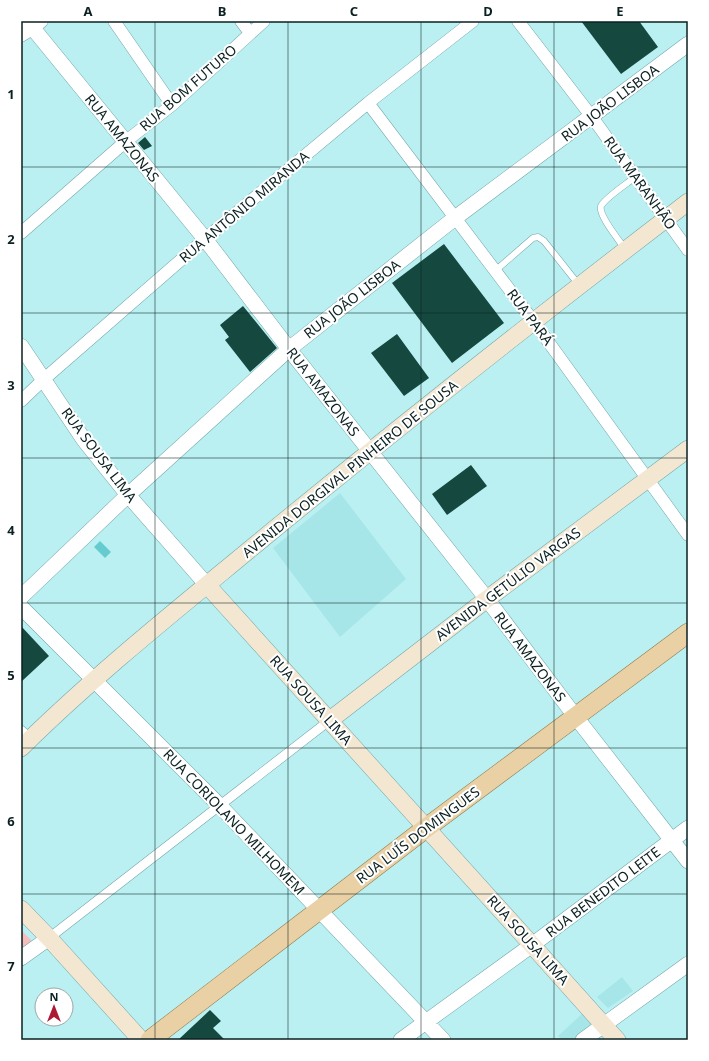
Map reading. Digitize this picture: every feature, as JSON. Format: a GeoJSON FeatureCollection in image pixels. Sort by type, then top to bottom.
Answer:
{"type":"FeatureCollection","features":[{"type":"Feature","properties":{"kind":"main road","name":"AVENIDA DORGIVAL PINHEIRO DE SOUSA"},"geometry":{"type":"LineString","coordinates":[[24,739],[207,585],[370,451],[688,202]]}},
{"type":"Feature","properties":{"kind":"main road","name":"AVENIDA GETÚLIO VARGAS"},"geometry":{"type":"LineString","coordinates":[[330,720],[487,599],[688,449]]}},
{"type":"Feature","properties":{"kind":"main road","name":"RUA SOUSA LIMA"},"geometry":{"type":"LineString","coordinates":[[207,585],[617,1040]]}},
{"type":"Feature","properties":{"kind":"main road","name":"RUA LUÍS DOMINGUES"},"geometry":{"type":"LineString","coordinates":[[150,1040],[426,828],[688,633]]}},
{"type":"Feature","properties":{"kind":"main road"},"geometry":{"type":"LineString","coordinates":[[21,909],[141,1040]]}},
{"type":"Feature","properties":{"kind":"street"},"geometry":{"type":"LineString","coordinates":[[114,21],[172,105]]}},
{"type":"Feature","properties":{"kind":"street"},"geometry":{"type":"LineString","coordinates":[[241,21],[250,33]]}},
{"type":"Feature","properties":{"kind":"street","name":"RUA BOM FUTURO"},"geometry":{"type":"LineString","coordinates":[[21,233],[125,142],[172,105],[264,21]]}},
{"type":"Feature","properties":{"kind":"street","name":"RUA ANTÔNIO MIRANDA"},"geometry":{"type":"LineString","coordinates":[[21,401],[43,380],[205,239],[368,103],[473,21]]}},
{"type":"Feature","properties":{"kind":"street","name":"RUA MARANHÃO"},"geometry":{"type":"LineString","coordinates":[[518,21],[592,117],[688,250]]}},
{"type":"Feature","properties":{"kind":"street","name":"RUA AMAZONAS"},"geometry":{"type":"LineString","coordinates":[[31,26],[205,239],[289,349],[487,599],[575,716],[688,861]]}},
{"type":"Feature","properties":{"kind":"street","name":"RUA JOÃO LISBOA"},"geometry":{"type":"LineString","coordinates":[[21,597],[128,495],[289,349],[455,218],[688,44]]}},
{"type":"Feature","properties":{"kind":"street","name":"RUA PARÁ"},"geometry":{"type":"LineString","coordinates":[[368,103],[534,322],[688,535]]}},
{"type":"Feature","properties":{"kind":"street","name":"RUA SOUSA LIMA"},"geometry":{"type":"LineString","coordinates":[[21,346],[84,440],[128,495],[207,585]]}},
{"type":"Feature","properties":{"kind":"street","name":"RUA CORIOLANO MILHOMEM"},"geometry":{"type":"LineString","coordinates":[[21,607],[220,806],[443,1040]]}},
{"type":"Feature","properties":{"kind":"street"},"geometry":{"type":"LineString","coordinates":[[21,958],[49,938],[330,720]]}},
{"type":"Feature","properties":{"kind":"street","name":"RUA BENEDITO LEITE"},"geometry":{"type":"LineString","coordinates":[[401,1040],[532,945],[688,828]]}},
{"type":"Feature","properties":{"kind":"street"},"geometry":{"type":"LineString","coordinates":[[583,1040],[688,964]]}},
{"type":"Feature","properties":{"kind":"lane"},"geometry":{"type":"LineString","coordinates":[[626,250],[605,220],[601,211],[603,203],[635,177]]}},
{"type":"Feature","properties":{"kind":"lane"},"geometry":{"type":"LineString","coordinates":[[495,271],[533,238],[538,237],[544,241],[580,286]]}},
{"type":"Feature","properties":{"kind":"shaded area"},"geometry":{"type":"Polygon","coordinates":[[[340,493],[406,579],[340,637],[273,548],[340,493]]]}},
{"type":"Feature","properties":{"kind":"shaded area"},"geometry":{"type":"Polygon","coordinates":[[[100,541],[111,552],[105,558],[94,547],[100,541]]]}},
{"type":"Feature","properties":{"kind":"shaded area"},"geometry":{"type":"Polygon","coordinates":[[[21,930],[36,945],[21,956],[21,930]]]}},
{"type":"Feature","properties":{"kind":"shaded area"},"geometry":{"type":"Polygon","coordinates":[[[622,977],[633,991],[608,1008],[597,997],[622,977]]]}},
{"type":"Feature","properties":{"kind":"shaded area"},"geometry":{"type":"Polygon","coordinates":[[[583,1013],[593,1023],[573,1040],[562,1040],[558,1036],[583,1013]]]}},
{"type":"Feature","properties":{"kind":"building"},"geometry":{"type":"Polygon","coordinates":[[[581,21],[639,21],[658,47],[621,74],[581,21]]]}},
{"type":"Feature","properties":{"kind":"building"},"geometry":{"type":"Polygon","coordinates":[[[145,137],[152,146],[144,150],[138,143],[145,137]]]}},
{"type":"Feature","properties":{"kind":"building"},"geometry":{"type":"Polygon","coordinates":[[[444,244],[504,323],[452,363],[392,283],[444,244]]]}},
{"type":"Feature","properties":{"kind":"building"},"geometry":{"type":"Polygon","coordinates":[[[243,306],[277,348],[250,372],[225,340],[229,337],[220,325],[243,306]]]}},
{"type":"Feature","properties":{"kind":"building"},"geometry":{"type":"Polygon","coordinates":[[[397,334],[429,378],[404,396],[371,353],[397,334]]]}},
{"type":"Feature","properties":{"kind":"building"},"geometry":{"type":"Polygon","coordinates":[[[471,465],[487,486],[447,515],[432,494],[471,465]]]}},
{"type":"Feature","properties":{"kind":"building"},"geometry":{"type":"Polygon","coordinates":[[[21,626],[49,656],[21,682],[21,626]]]}},
{"type":"Feature","properties":{"kind":"building"},"geometry":{"type":"Polygon","coordinates":[[[210,1010],[221,1021],[213,1028],[225,1040],[178,1040],[210,1010]]]}}]}
